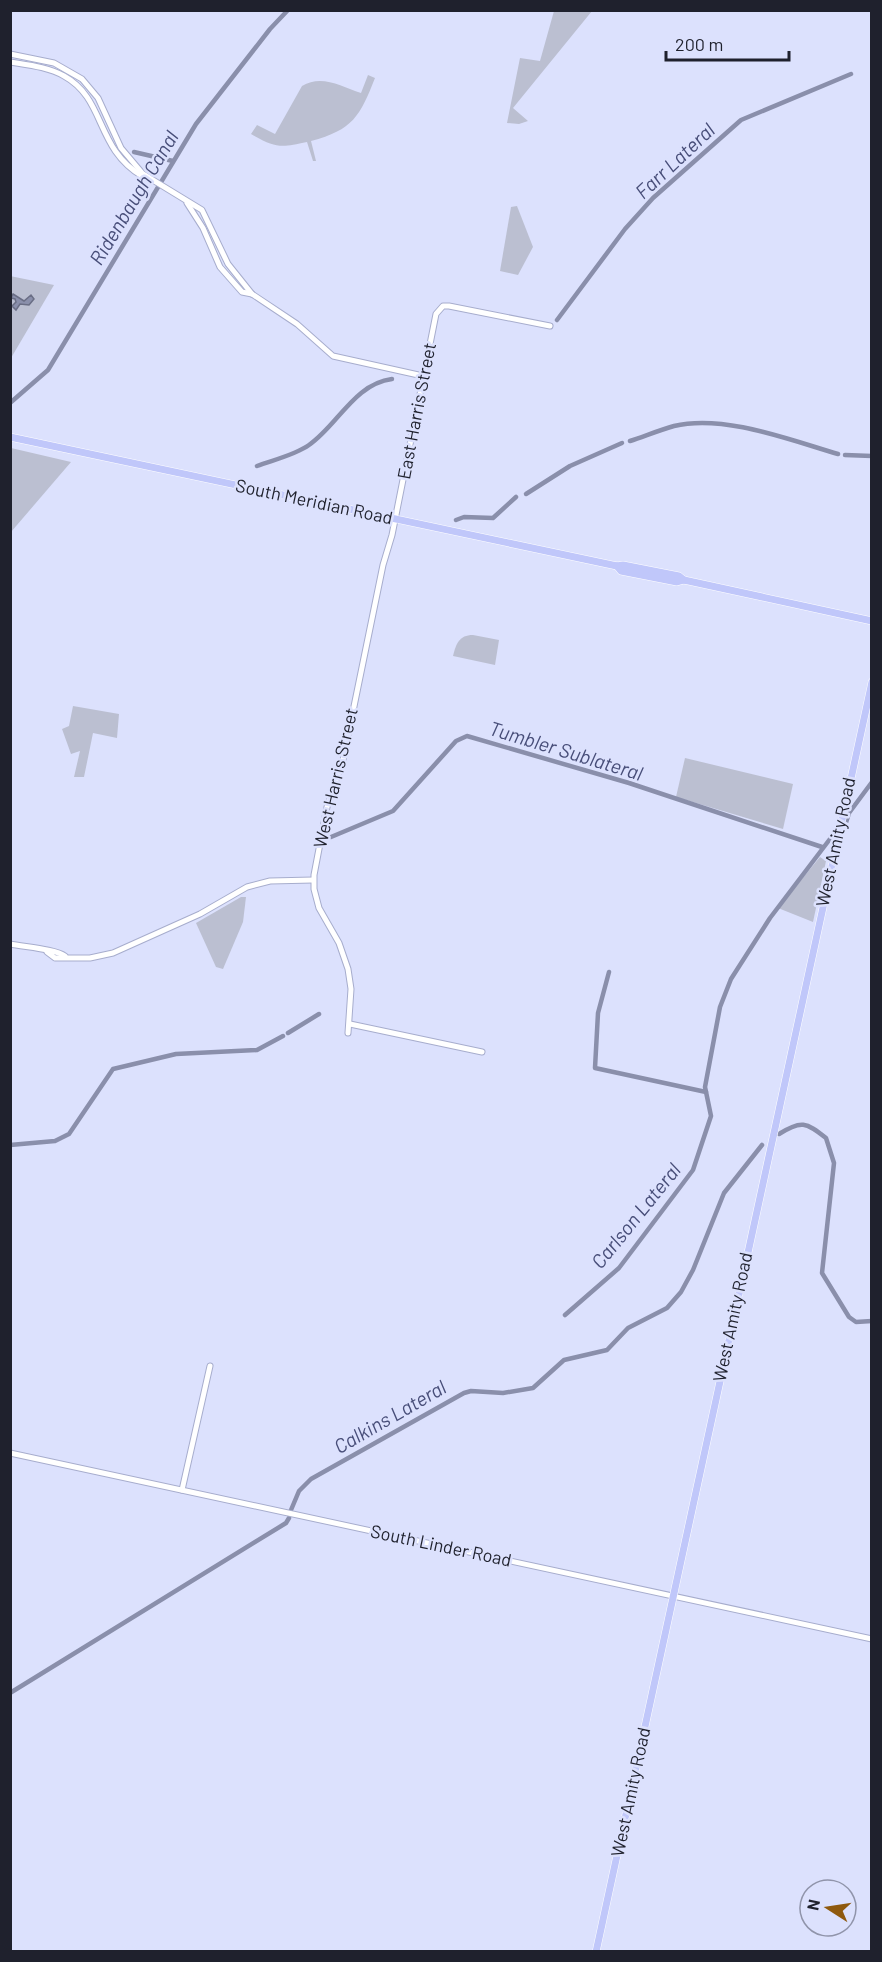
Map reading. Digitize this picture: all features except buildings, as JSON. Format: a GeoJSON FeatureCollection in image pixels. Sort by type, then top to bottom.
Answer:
{"type":"FeatureCollection","features":[{"type":"Feature","properties":{"kind":"main road","name":"South Meridian Road"},"geometry":{"type":"LineString","coordinates":[[10,437],[617,567],[623,565],[677,582],[683,580],[872,621]]}},
{"type":"Feature","properties":{"kind":"main road","name":"West Amity Road"},"geometry":{"type":"LineString","coordinates":[[596,1952],[872,682]]}},
{"type":"Feature","properties":{"kind":"street"},"geometry":{"type":"LineString","coordinates":[[10,54],[54,63],[82,79],[98,98],[121,148],[143,174],[154,182]]}},
{"type":"Feature","properties":{"kind":"street"},"geometry":{"type":"LineString","coordinates":[[10,62],[51,70],[69,79],[94,108],[110,147],[121,162],[187,203],[203,228],[220,267],[242,292],[252,294],[297,324],[333,356],[423,376]]}},
{"type":"Feature","properties":{"kind":"street","name":"East Harris Street"},"geometry":{"type":"LineString","coordinates":[[396,519],[436,314],[443,306],[550,326]]}},
{"type":"Feature","properties":{"kind":"street","name":"West Harris Street"},"geometry":{"type":"LineString","coordinates":[[348,1033],[351,989],[348,969],[339,943],[320,908],[313,880],[327,807],[341,768],[383,565],[396,519]]}},
{"type":"Feature","properties":{"kind":"street"},"geometry":{"type":"LineString","coordinates":[[10,944],[47,952],[55,951],[65,956],[90,958],[120,951],[256,884],[313,880]]}},
{"type":"Feature","properties":{"kind":"street"},"geometry":{"type":"LineString","coordinates":[[350,1024],[482,1052]]}},
{"type":"Feature","properties":{"kind":"street"},"geometry":{"type":"LineString","coordinates":[[182,1490],[210,1366]]}},
{"type":"Feature","properties":{"kind":"street","name":"South Linder Road"},"geometry":{"type":"LineString","coordinates":[[10,1454],[872,1639]]}},
{"type":"Feature","properties":{"kind":"shaded area"},"geometry":{"type":"Polygon","coordinates":[[[554,11],[592,11],[513,108],[528,121],[519,124],[507,123],[520,58],[540,61],[554,11]]]}},
{"type":"Feature","properties":{"kind":"shaded area"},"geometry":{"type":"Polygon","coordinates":[[[368,75],[375,78],[365,102],[353,120],[337,132],[311,141],[316,161],[313,161],[307,142],[278,146],[251,134],[257,125],[275,134],[302,86],[324,81],[361,93],[368,75]]]}},
{"type":"Feature","properties":{"kind":"shaded area"},"geometry":{"type":"Polygon","coordinates":[[[517,206],[533,247],[518,275],[500,271],[511,207],[517,206]]]}},
{"type":"Feature","properties":{"kind":"shaded area"},"geometry":{"type":"Polygon","coordinates":[[[10,276],[54,285],[11,358],[10,358],[10,276]]]}},
{"type":"Feature","properties":{"kind":"shaded area"},"geometry":{"type":"Polygon","coordinates":[[[13,294],[24,301],[31,295],[34,299],[29,305],[20,304],[16,310],[12,306],[16,302],[11,298],[13,294]]]}},
{"type":"Feature","properties":{"kind":"shaded area"},"geometry":{"type":"Polygon","coordinates":[[[10,448],[71,462],[11,532],[10,448]]]}},
{"type":"Feature","properties":{"kind":"shaded area"},"geometry":{"type":"Polygon","coordinates":[[[468,635],[499,640],[495,665],[453,656],[459,641],[468,635]]]}},
{"type":"Feature","properties":{"kind":"shaded area"},"geometry":{"type":"Polygon","coordinates":[[[73,706],[119,714],[117,738],[93,733],[84,777],[74,777],[80,751],[71,754],[62,729],[69,726],[73,706]]]}},
{"type":"Feature","properties":{"kind":"shaded area"},"geometry":{"type":"Polygon","coordinates":[[[685,758],[793,784],[783,829],[676,797],[685,758]]]}},
{"type":"Feature","properties":{"kind":"shaded area"},"geometry":{"type":"Polygon","coordinates":[[[820,857],[826,861],[813,922],[778,908],[820,857]]]}},
{"type":"Feature","properties":{"kind":"shaded area"},"geometry":{"type":"Polygon","coordinates":[[[241,897],[246,897],[243,922],[223,969],[216,967],[196,923],[241,897]]]}},
{"type":"Feature","properties":{"kind":"waterway","name":"Ridenbaugh Canal"},"geometry":{"type":"LineString","coordinates":[[10,403],[48,370],[196,124],[270,29],[288,10]]}},
{"type":"Feature","properties":{"kind":"waterway","name":"Farr Lateral"},"geometry":{"type":"LineString","coordinates":[[557,320],[625,229],[653,198],[741,120],[851,74]]}},
{"type":"Feature","properties":{"kind":"waterway"},"geometry":{"type":"LineString","coordinates":[[134,152],[173,161]]}},
{"type":"Feature","properties":{"kind":"waterway","name":"Farr Lateral"},"geometry":{"type":"LineString","coordinates":[[257,466],[303,449],[319,437],[367,389],[379,382],[392,379]]}},
{"type":"Feature","properties":{"kind":"waterway"},"geometry":{"type":"LineString","coordinates":[[630,441],[674,426],[714,423],[757,430],[838,454]]}},
{"type":"Feature","properties":{"kind":"waterway"},"geometry":{"type":"LineString","coordinates":[[526,494],[570,466],[622,443]]}},
{"type":"Feature","properties":{"kind":"waterway"},"geometry":{"type":"LineString","coordinates":[[845,455],[872,456]]}},
{"type":"Feature","properties":{"kind":"waterway"},"geometry":{"type":"LineString","coordinates":[[456,520],[464,517],[493,518],[516,497]]}},
{"type":"Feature","properties":{"kind":"waterway","name":"Tumbler Sublateral"},"geometry":{"type":"LineString","coordinates":[[331,837],[393,811],[456,741],[467,736],[629,783],[822,847]]}},
{"type":"Feature","properties":{"kind":"waterway","name":"Carlson Lateral"},"geometry":{"type":"LineString","coordinates":[[843,832],[849,813],[872,782]]}},
{"type":"Feature","properties":{"kind":"waterway","name":"Carlson Lateral"},"geometry":{"type":"LineString","coordinates":[[565,1315],[619,1268],[693,1170],[711,1116],[705,1087],[720,1007],[731,979],[770,918],[833,835]]}},
{"type":"Feature","properties":{"kind":"waterway"},"geometry":{"type":"LineString","coordinates":[[609,972],[598,1013],[595,1068],[706,1092]]}},
{"type":"Feature","properties":{"kind":"waterway"},"geometry":{"type":"LineString","coordinates":[[288,1033],[319,1014]]}},
{"type":"Feature","properties":{"kind":"waterway"},"geometry":{"type":"LineString","coordinates":[[10,1145],[55,1141],[69,1134],[113,1069],[176,1054],[257,1050],[283,1036]]}},
{"type":"Feature","properties":{"kind":"waterway","name":"Calkins Lateral"},"geometry":{"type":"LineString","coordinates":[[779,1134],[793,1126],[803,1125],[826,1138],[834,1163],[822,1273],[849,1317],[856,1322],[872,1321]]}},
{"type":"Feature","properties":{"kind":"waterway","name":"Calkins Lateral"},"geometry":{"type":"LineString","coordinates":[[291,1510],[299,1491],[311,1479],[464,1393],[471,1391],[503,1393],[533,1388],[564,1360],[607,1350],[628,1328],[667,1308],[681,1292],[693,1270],[724,1193],[762,1145]]}},
{"type":"Feature","properties":{"kind":"waterway","name":"Calkins Lateral"},"geometry":{"type":"LineString","coordinates":[[10,1693],[286,1523],[289,1518]]}}]}
